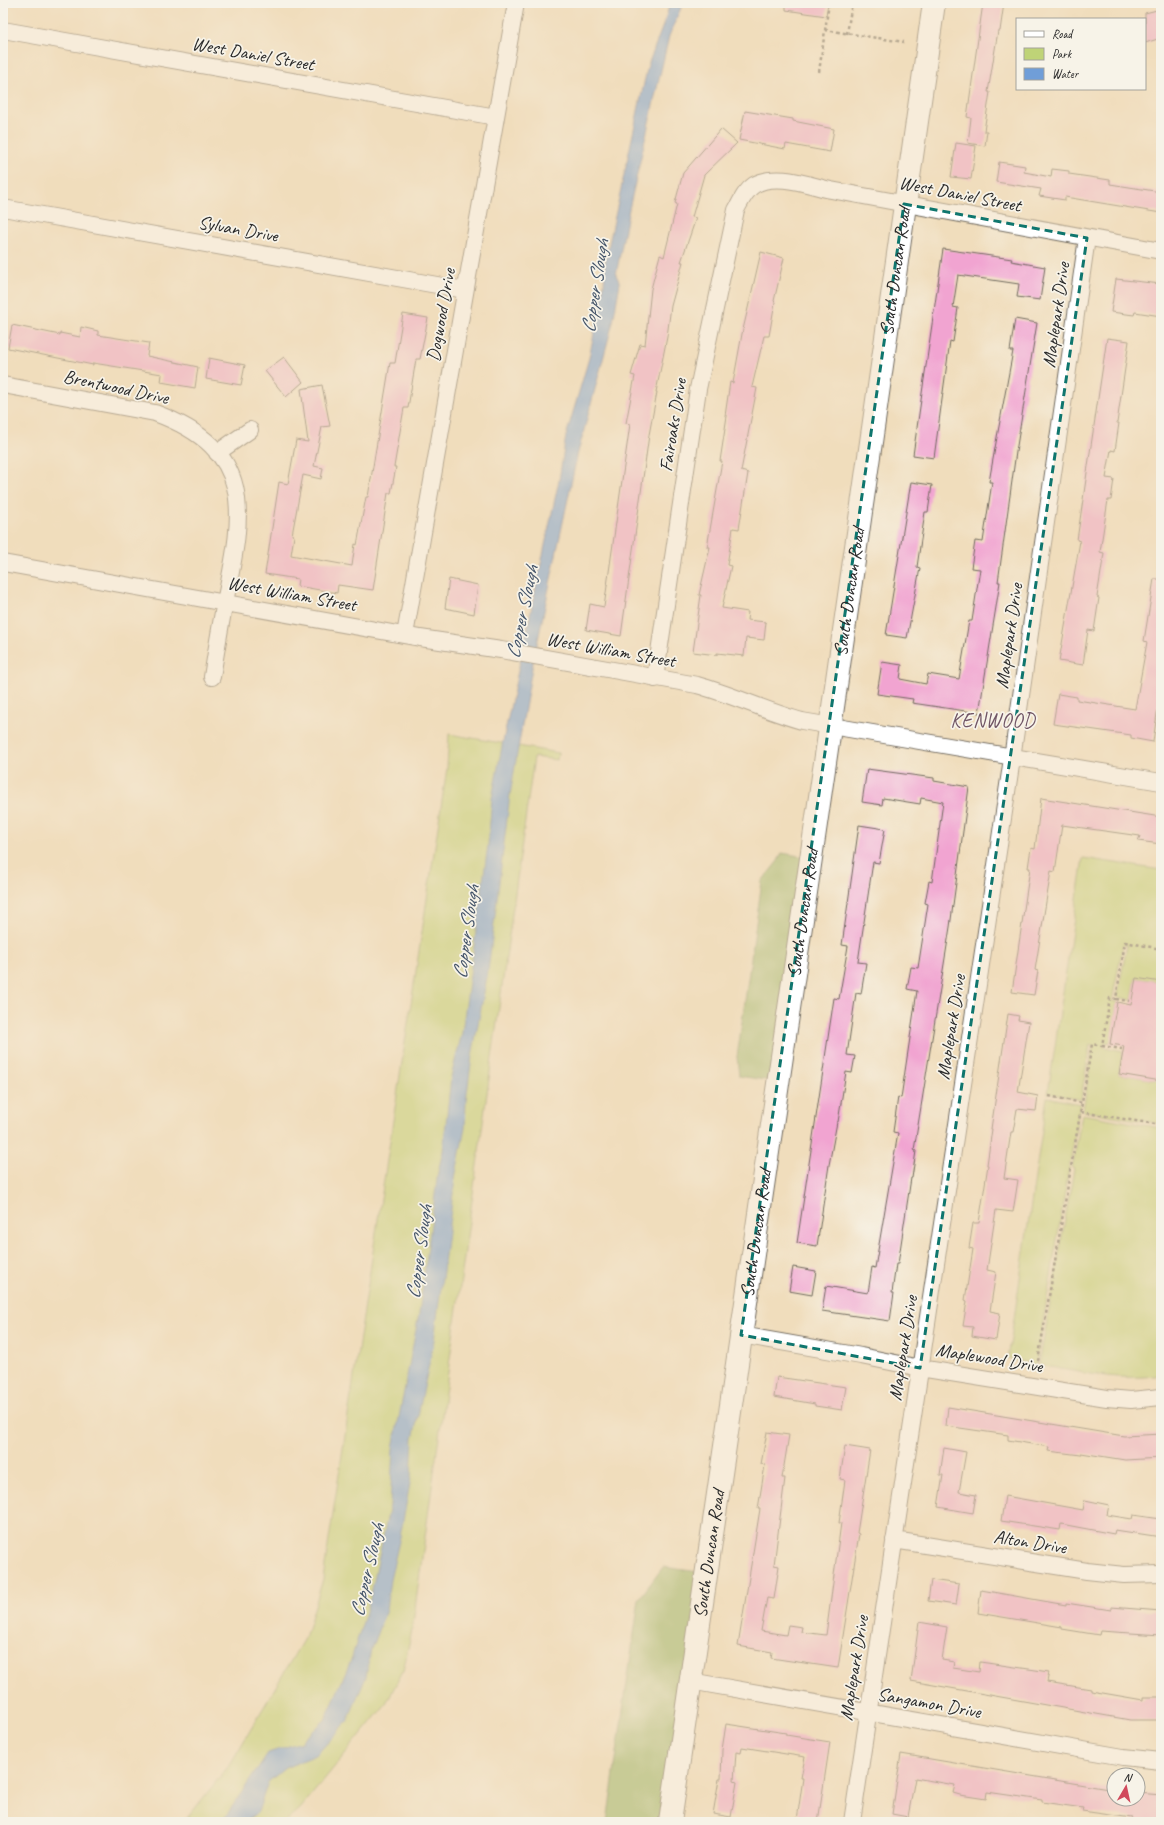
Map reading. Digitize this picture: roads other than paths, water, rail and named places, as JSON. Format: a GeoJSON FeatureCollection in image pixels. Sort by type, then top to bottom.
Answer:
{"type":"FeatureCollection","features":[{"type":"Feature","properties":{"kind":"main road","name":"South Duncan Road"},"geometry":{"type":"LineString","coordinates":[[670,1822],[934,3]]}},
{"type":"Feature","properties":{"kind":"street","name":"Dogwood Drive"},"geometry":{"type":"LineString","coordinates":[[405,635],[516,3]]}},
{"type":"Feature","properties":{"kind":"street","name":"West Daniel Street"},"geometry":{"type":"LineString","coordinates":[[3,30],[496,116]]}},
{"type":"Feature","properties":{"kind":"street","name":"West Daniel Street"},"geometry":{"type":"LineString","coordinates":[[753,186],[766,180],[778,179],[904,204],[1161,251]]}},
{"type":"Feature","properties":{"kind":"street","name":"Fairoaks Drive"},"geometry":{"type":"LineString","coordinates":[[655,679],[698,389],[736,210],[743,196],[753,186]]}},
{"type":"Feature","properties":{"kind":"street","name":"Sylvan Drive"},"geometry":{"type":"LineString","coordinates":[[3,208],[465,290]]}},
{"type":"Feature","properties":{"kind":"street","name":"Maplepark Drive"},"geometry":{"type":"LineString","coordinates":[[852,1822],[1012,757],[1087,238]]}},
{"type":"Feature","properties":{"kind":"street","name":"Brentwood Drive"},"geometry":{"type":"LineString","coordinates":[[3,385],[155,413],[176,421],[188,428],[218,453],[224,461],[231,476],[239,514],[233,568],[225,602],[212,677]]}},
{"type":"Feature","properties":{"kind":"street"},"geometry":{"type":"LineString","coordinates":[[218,453],[250,430]]}},
{"type":"Feature","properties":{"kind":"street","name":"West William Street"},"geometry":{"type":"LineString","coordinates":[[3,564],[405,635],[501,650],[655,679],[697,685],[724,692],[762,709],[786,717],[1161,782]]}},
{"type":"Feature","properties":{"kind":"street","name":"Maplewood Drive"},"geometry":{"type":"LineString","coordinates":[[741,1335],[920,1368],[1106,1398],[1131,1400],[1161,1397]]}},
{"type":"Feature","properties":{"kind":"street","name":"Alton Drive"},"geometry":{"type":"LineString","coordinates":[[894,1540],[1087,1571],[1124,1575],[1161,1574]]}},
{"type":"Feature","properties":{"kind":"street","name":"Sangamon Drive"},"geometry":{"type":"LineString","coordinates":[[690,1681],[1124,1757],[1161,1760]]}},
{"type":"Feature","properties":{"kind":"water"},"geometry":{"type":"Polygon","coordinates":[[[670,3],[683,3],[669,36],[629,209],[616,275],[620,283],[613,322],[577,456],[532,668],[510,795],[488,971],[472,1056],[466,1101],[465,1128],[455,1178],[434,1341],[413,1439],[411,1478],[390,1580],[386,1610],[371,1649],[366,1677],[347,1722],[316,1755],[285,1768],[268,1782],[258,1812],[244,1822],[222,1822],[268,1753],[301,1742],[325,1720],[350,1663],[370,1599],[390,1505],[393,1448],[419,1314],[438,1172],[443,1151],[451,1077],[462,1033],[488,845],[492,798],[559,480],[566,436],[589,358],[604,284],[605,262],[648,65],[670,3]]]}},
{"type":"Feature","properties":{"kind":"district","name":"KENWOOD"},"geometry":{"type":"Point","coordinates":[993,720]}},
{"type":"Feature","properties":{"kind":"water label","name":"Copper Slough"},"geometry":{"type":"Point","coordinates":[595,286]}},
{"type":"Feature","properties":{"kind":"water label","name":"Copper Slough"},"geometry":{"type":"Point","coordinates":[522,612]}},
{"type":"Feature","properties":{"kind":"water label","name":"Copper Slough"},"geometry":{"type":"Point","coordinates":[466,932]}},
{"type":"Feature","properties":{"kind":"water label","name":"Copper Slough"},"geometry":{"type":"Point","coordinates":[419,1252]}},
{"type":"Feature","properties":{"kind":"water label","name":"Copper Slough"},"geometry":{"type":"Point","coordinates":[367,1570]}}]}
